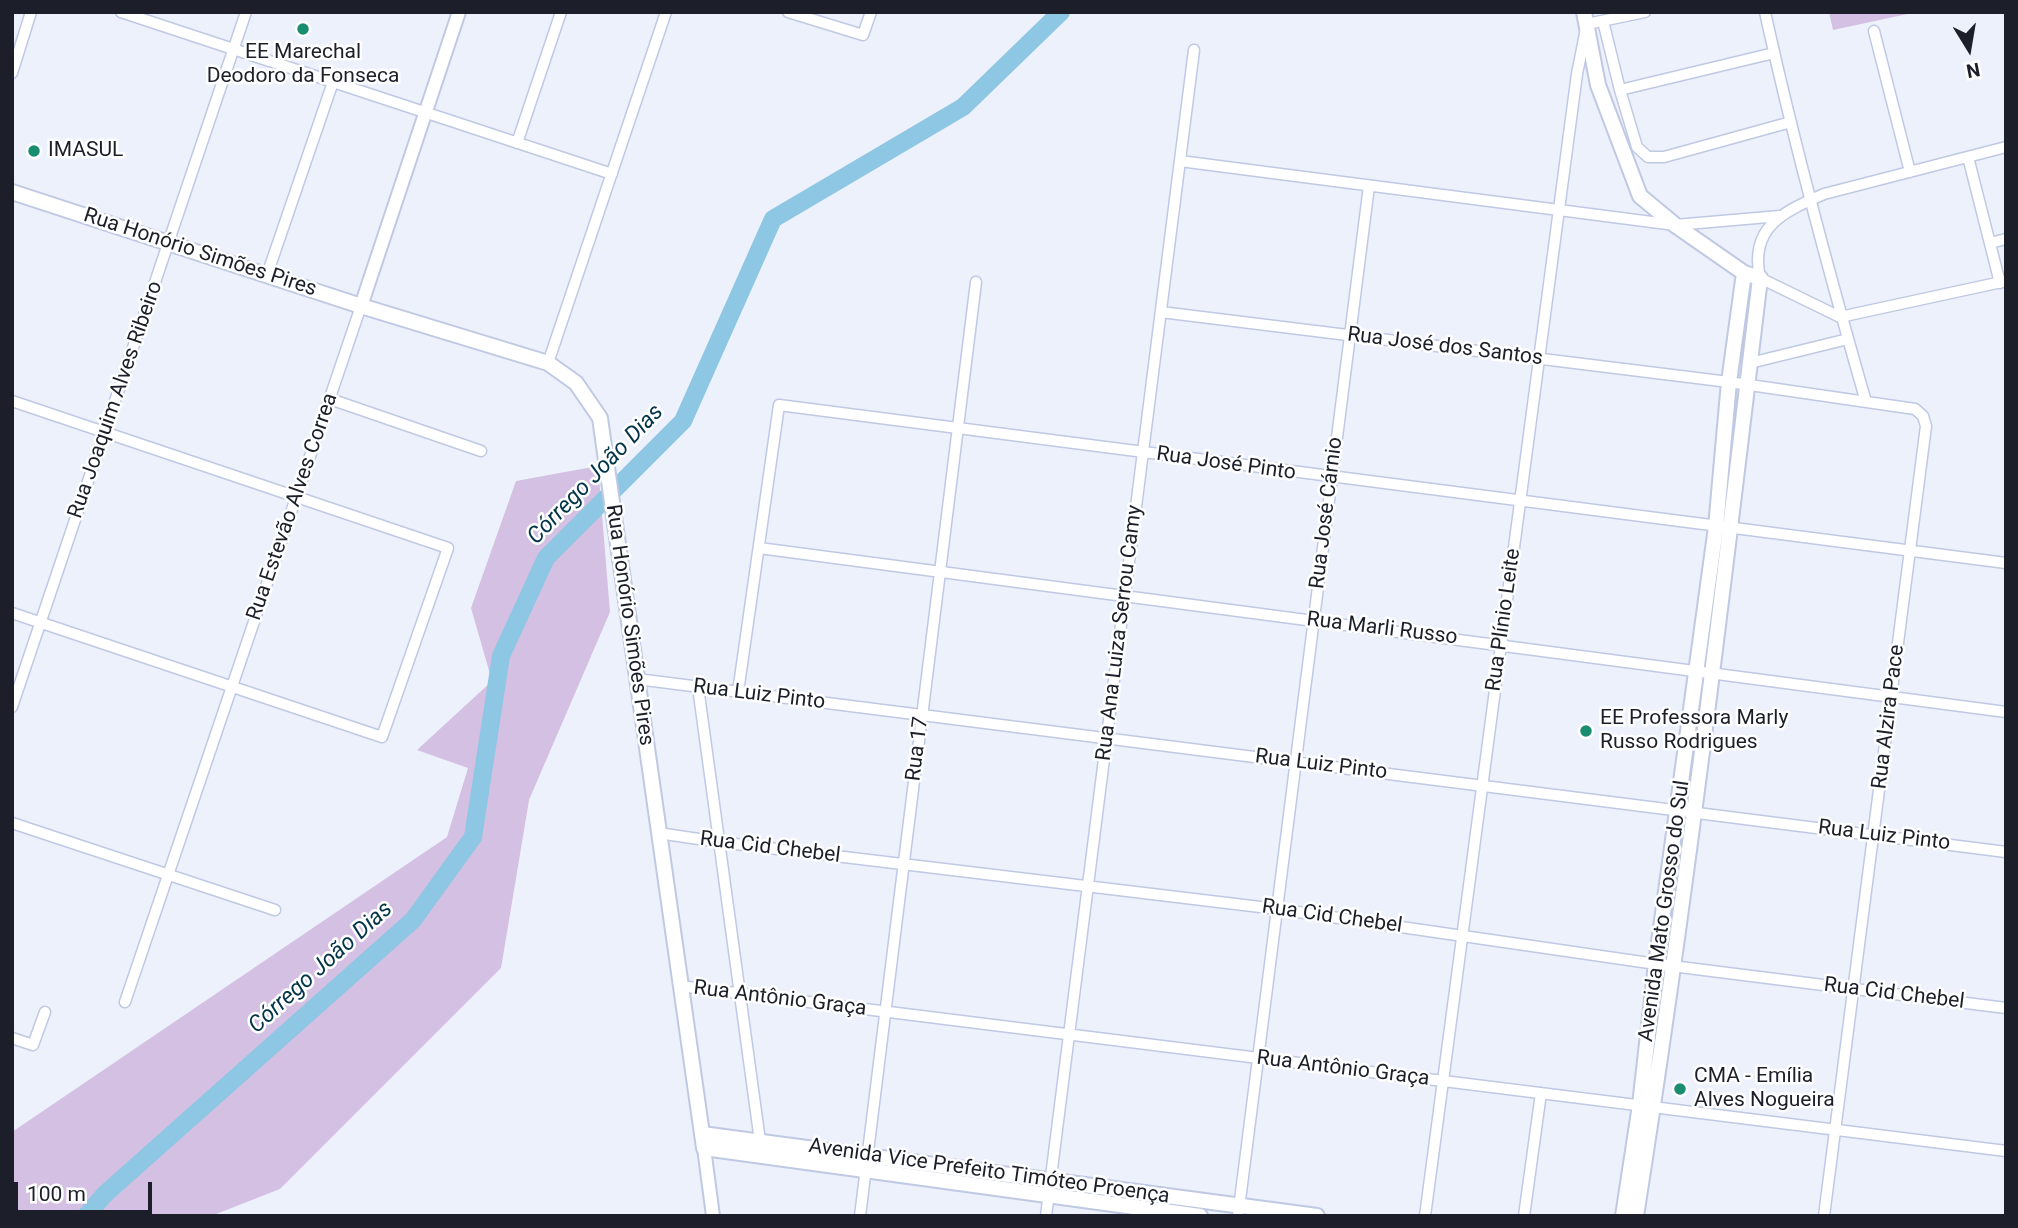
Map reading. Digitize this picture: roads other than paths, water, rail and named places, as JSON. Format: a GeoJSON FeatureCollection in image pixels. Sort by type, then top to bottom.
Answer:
{"type":"FeatureCollection","features":[{"type":"Feature","properties":{"kind":"main road"},"geometry":{"type":"LineString","coordinates":[[1586,18],[1598,85],[1640,196],[1675,225],[1744,273],[1759,278]]}},
{"type":"Feature","properties":{"kind":"main road","name":"Rua Honório Simões Pires"},"geometry":{"type":"LineString","coordinates":[[12,192],[361,306],[548,363],[576,383],[600,418],[703,1141]]}},
{"type":"Feature","properties":{"kind":"main road","name":"Avenida Mato Grosso do Sul"},"geometry":{"type":"LineString","coordinates":[[1722,528],[1729,382],[1744,273]]}},
{"type":"Feature","properties":{"kind":"main road","name":"Avenida Mato Grosso do Sul"},"geometry":{"type":"LineString","coordinates":[[1623,1216],[1647,1106],[1672,966],[1686,811],[1722,528],[1750,363],[1759,278]]}},
{"type":"Feature","properties":{"kind":"main road","name":"Avenida Mato Grosso do Sul"},"geometry":{"type":"LineString","coordinates":[[1636,1216],[1657,964],[1686,811]]}},
{"type":"Feature","properties":{"kind":"main road","name":"Avenida Vice Prefeito Timóteo Proença"},"geometry":{"type":"LineString","coordinates":[[703,1141],[760,1142],[867,1163]]}},
{"type":"Feature","properties":{"kind":"main road","name":"Avenida Vice Prefeito Timóteo Proença"},"geometry":{"type":"LineString","coordinates":[[703,1141],[1049,1188],[1238,1211],[1317,1216]]}},
{"type":"Feature","properties":{"kind":"main road","name":"Avenida Vice Prefeito Timóteo Proença"},"geometry":{"type":"LineString","coordinates":[[1049,1188],[1200,1216]]}},
{"type":"Feature","properties":{"kind":"street"},"geometry":{"type":"LineString","coordinates":[[12,73],[32,12]]}},
{"type":"Feature","properties":{"kind":"street"},"geometry":{"type":"LineString","coordinates":[[121,12],[611,174]]}},
{"type":"Feature","properties":{"kind":"street","name":"Rua Joaquim Alves Ribeiro"},"geometry":{"type":"LineString","coordinates":[[12,707],[246,12]]}},
{"type":"Feature","properties":{"kind":"street","name":"Rua Estevão Alves Correa"},"geometry":{"type":"LineString","coordinates":[[125,1002],[459,12]]}},
{"type":"Feature","properties":{"kind":"street"},"geometry":{"type":"LineString","coordinates":[[517,143],[561,12]]}},
{"type":"Feature","properties":{"kind":"street"},"geometry":{"type":"LineString","coordinates":[[548,363],[666,12]]}},
{"type":"Feature","properties":{"kind":"street"},"geometry":{"type":"LineString","coordinates":[[788,12],[863,35],[871,12]]}},
{"type":"Feature","properties":{"kind":"street"},"geometry":{"type":"LineString","coordinates":[[1586,18],[1603,21],[1645,12]]}},
{"type":"Feature","properties":{"kind":"street"},"geometry":{"type":"LineString","coordinates":[[1765,12],[1840,317],[1866,402]]}},
{"type":"Feature","properties":{"kind":"street","name":"Rua Plínio Leite"},"geometry":{"type":"LineString","coordinates":[[1425,1216],[1538,358],[1586,18]]}},
{"type":"Feature","properties":{"kind":"street"},"geometry":{"type":"LineString","coordinates":[[1603,21],[1637,147],[1648,157],[1664,157],[1791,122]]}},
{"type":"Feature","properties":{"kind":"street"},"geometry":{"type":"LineString","coordinates":[[1874,32],[1910,172]]}},
{"type":"Feature","properties":{"kind":"street","name":"Rua Ana Luiza Serrou Camy"},"geometry":{"type":"LineString","coordinates":[[1046,1216],[1194,50]]}},
{"type":"Feature","properties":{"kind":"street"},"geometry":{"type":"LineString","coordinates":[[1620,90],[1774,53]]}},
{"type":"Feature","properties":{"kind":"street"},"geometry":{"type":"LineString","coordinates":[[267,275],[333,82]]}},
{"type":"Feature","properties":{"kind":"street"},"geometry":{"type":"LineString","coordinates":[[1968,157],[2003,282],[1840,317],[1759,278],[1757,248],[1765,232],[1780,216],[1810,200],[1824,194],[2006,147]]}},
{"type":"Feature","properties":{"kind":"street"},"geometry":{"type":"LineString","coordinates":[[1180,161],[1675,225],[1780,216]]}},
{"type":"Feature","properties":{"kind":"street","name":"Rua José Cárnio"},"geometry":{"type":"LineString","coordinates":[[1238,1211],[1369,186]]}},
{"type":"Feature","properties":{"kind":"street"},"geometry":{"type":"LineString","coordinates":[[1990,243],[2006,239]]}},
{"type":"Feature","properties":{"kind":"street"},"geometry":{"type":"LineString","coordinates":[[1744,273],[1756,262]]}},
{"type":"Feature","properties":{"kind":"street","name":"Rua 17"},"geometry":{"type":"LineString","coordinates":[[860,1216],[976,282]]}},
{"type":"Feature","properties":{"kind":"street","name":"Rua José dos Santos"},"geometry":{"type":"LineString","coordinates":[[1161,312],[1729,382]]}},
{"type":"Feature","properties":{"kind":"street"},"geometry":{"type":"LineString","coordinates":[[1750,363],[1848,339]]}},
{"type":"Feature","properties":{"kind":"street","name":"Rua Alzira Pace"},"geometry":{"type":"LineString","coordinates":[[1729,382],[1915,409],[1923,416],[1926,426],[1824,1216]]}},
{"type":"Feature","properties":{"kind":"street"},"geometry":{"type":"LineString","coordinates":[[330,398],[481,451]]}},
{"type":"Feature","properties":{"kind":"street"},"geometry":{"type":"LineString","coordinates":[[12,401],[448,548],[382,737],[12,613]]}},
{"type":"Feature","properties":{"kind":"street","name":"Rua José Pinto"},"geometry":{"type":"LineString","coordinates":[[759,548],[779,405],[2006,564]]}},
{"type":"Feature","properties":{"kind":"street"},"geometry":{"type":"LineString","coordinates":[[738,692],[759,548]]}},
{"type":"Feature","properties":{"kind":"street","name":"Rua Marli Russo"},"geometry":{"type":"LineString","coordinates":[[759,548],[2006,712]]}},
{"type":"Feature","properties":{"kind":"street","name":"Rua Luiz Pinto"},"geometry":{"type":"LineString","coordinates":[[637,679],[2006,852]]}},
{"type":"Feature","properties":{"kind":"street"},"geometry":{"type":"LineString","coordinates":[[698,687],[760,1142]]}},
{"type":"Feature","properties":{"kind":"street"},"geometry":{"type":"LineString","coordinates":[[12,823],[275,910]]}},
{"type":"Feature","properties":{"kind":"street","name":"Rua Cid Chebel"},"geometry":{"type":"LineString","coordinates":[[658,833],[1277,909],[1657,964],[2006,1008]]}},
{"type":"Feature","properties":{"kind":"street","name":"Rua Antônio Graça"},"geometry":{"type":"LineString","coordinates":[[680,986],[2006,1151]]}},
{"type":"Feature","properties":{"kind":"street"},"geometry":{"type":"LineString","coordinates":[[12,1038],[33,1045],[45,1012]]}},
{"type":"Feature","properties":{"kind":"street"},"geometry":{"type":"LineString","coordinates":[[1524,1216],[1541,1093]]}},
{"type":"Feature","properties":{"kind":"street","name":"Rua Honório Simões Pires"},"geometry":{"type":"LineString","coordinates":[[703,1141],[713,1216]]}},
{"type":"Feature","properties":{"kind":"waterway","name":"Córrego João Dias"},"geometry":{"type":"LineString","coordinates":[[86,1216],[105,1194],[413,920],[473,837],[501,656],[546,558],[683,421],[773,219],[963,107],[1061,12]]}},
{"type":"Feature","properties":{"kind":"place","name":"EE Marechal Deodoro da Fonseca"},"geometry":{"type":"Point","coordinates":[303,29]}},
{"type":"Feature","properties":{"kind":"place","name":"IMASUL"},"geometry":{"type":"Point","coordinates":[34,151]}},
{"type":"Feature","properties":{"kind":"place","name":"EE Professora Marly Russo Rodrigues"},"geometry":{"type":"Point","coordinates":[1586,731]}},
{"type":"Feature","properties":{"kind":"place","name":"CMA - Emília Alves Nogueira"},"geometry":{"type":"Point","coordinates":[1680,1089]}}]}
